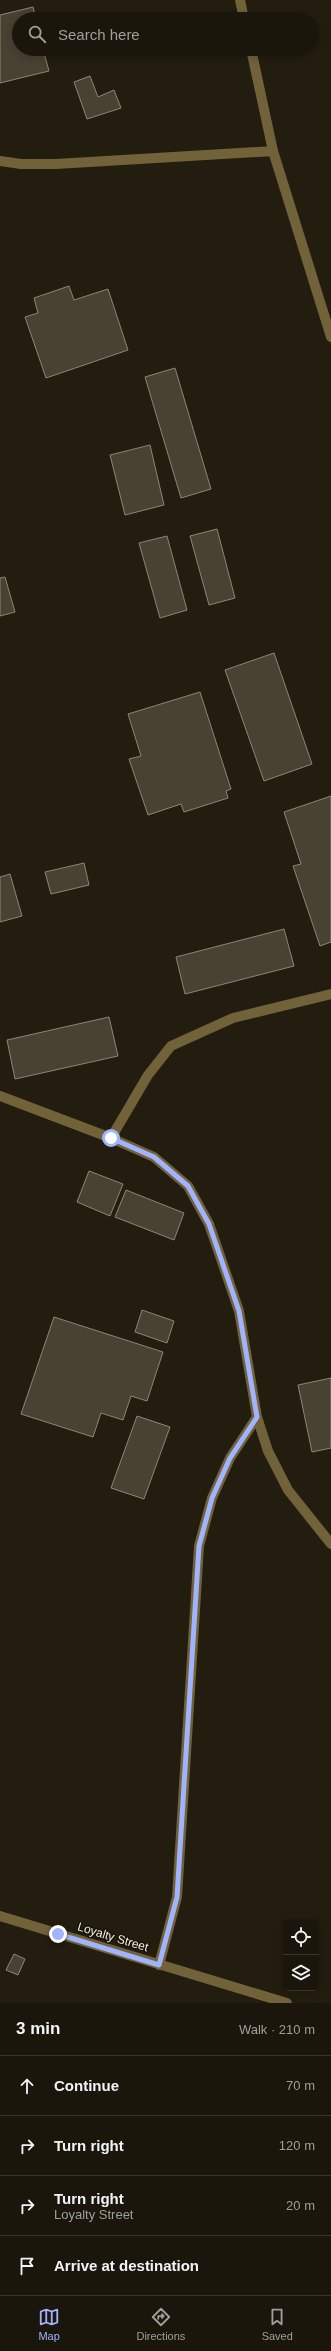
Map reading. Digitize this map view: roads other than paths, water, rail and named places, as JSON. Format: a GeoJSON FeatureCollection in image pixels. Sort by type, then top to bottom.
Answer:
{"type":"FeatureCollection","features":[{"type":"Feature","properties":{"kind":"street"},"geometry":{"type":"LineString","coordinates":[[240,0],[243,12]]}},
{"type":"Feature","properties":{"kind":"street"},"geometry":{"type":"LineString","coordinates":[[253,56],[274,151],[331,337]]}},
{"type":"Feature","properties":{"kind":"street"},"geometry":{"type":"LineString","coordinates":[[0,161],[21,164],[56,164],[274,151]]}},
{"type":"Feature","properties":{"kind":"street"},"geometry":{"type":"LineString","coordinates":[[111,1138],[148,1075],[171,1046],[233,1018],[331,994]]}},
{"type":"Feature","properties":{"kind":"street"},"geometry":{"type":"LineString","coordinates":[[0,1096],[111,1138],[154,1157],[188,1186],[209,1224],[239,1311],[257,1417],[268,1450],[288,1490],[331,1544]]}},
{"type":"Feature","properties":{"kind":"street"},"geometry":{"type":"LineString","coordinates":[[159,1965],[177,1897],[199,1546],[212,1498],[230,1458],[257,1417]]}},
{"type":"Feature","properties":{"kind":"street","name":"Loyalty Street"},"geometry":{"type":"LineString","coordinates":[[0,1916],[287,2003]]}}]}
